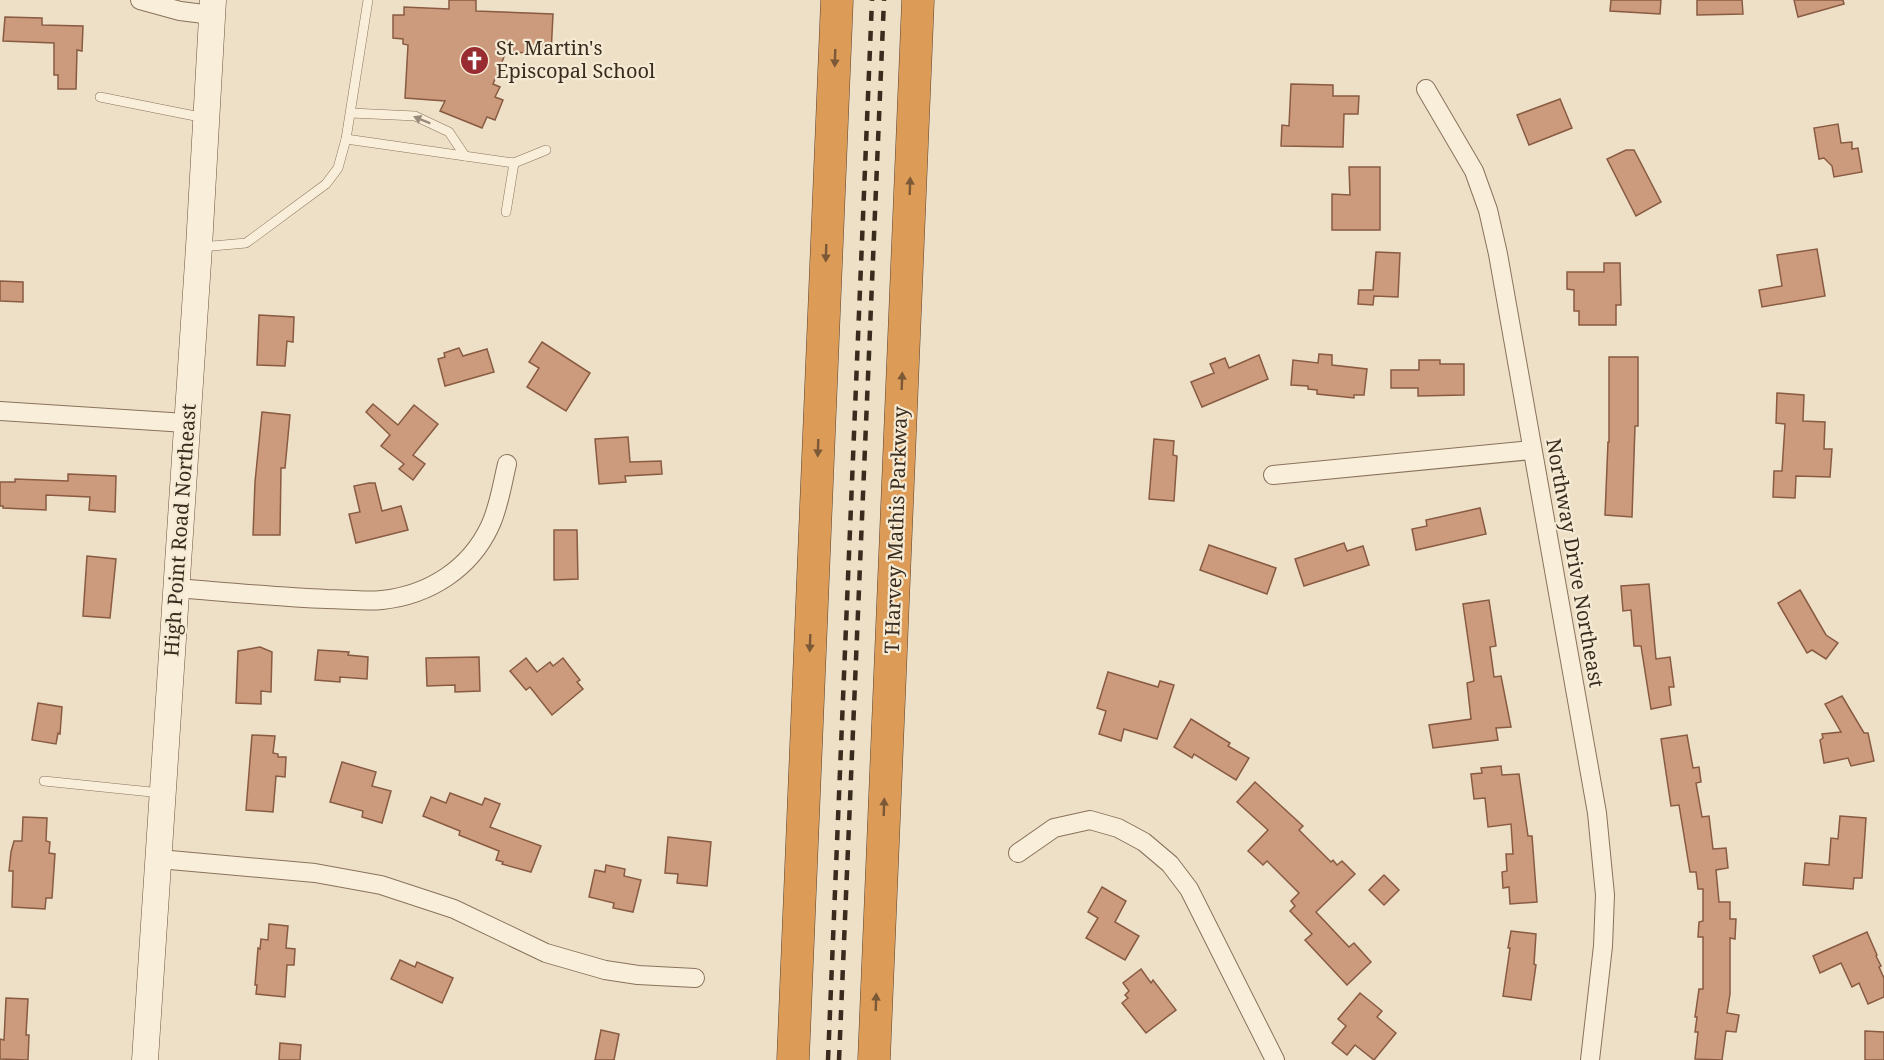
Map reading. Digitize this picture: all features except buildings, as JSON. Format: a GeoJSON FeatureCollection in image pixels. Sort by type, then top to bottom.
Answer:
{"type":"FeatureCollection","features":[{"type":"Feature","properties":{"kind":"highway"},"geometry":{"type":"LineString","coordinates":[[793,1060],[837,0]]}},
{"type":"Feature","properties":{"kind":"highway","name":"T Harvey Mathis Parkway"},"geometry":{"type":"LineString","coordinates":[[874,1060],[918,0]]}},
{"type":"Feature","properties":{"kind":"street"},"geometry":{"type":"LineString","coordinates":[[140,0],[180,11],[213,8]]}},
{"type":"Feature","properties":{"kind":"street","name":"High Point Road Northeast"},"geometry":{"type":"LineString","coordinates":[[145,1060],[213,8]]}},
{"type":"Feature","properties":{"kind":"street","name":"Northway Drive Northeast"},"geometry":{"type":"LineString","coordinates":[[1426,89],[1474,171],[1488,210],[1498,254],[1597,813],[1605,895],[1604,946],[1590,1060]]}},
{"type":"Feature","properties":{"kind":"street"},"geometry":{"type":"LineString","coordinates":[[0,411],[186,423]]}},
{"type":"Feature","properties":{"kind":"street"},"geometry":{"type":"LineString","coordinates":[[1273,475],[1532,450]]}},
{"type":"Feature","properties":{"kind":"street"},"geometry":{"type":"LineString","coordinates":[[176,588],[283,597],[379,600],[421,592],[457,570],[477,548],[490,526],[498,505],[507,464]]}},
{"type":"Feature","properties":{"kind":"street"},"geometry":{"type":"LineString","coordinates":[[1018,853],[1054,828],[1090,820],[1118,828],[1144,842],[1170,864],[1189,889],[1275,1060]]}},
{"type":"Feature","properties":{"kind":"street"},"geometry":{"type":"LineString","coordinates":[[159,859],[315,873],[381,885],[454,909],[546,953],[605,970],[638,975],[695,978]]}},
{"type":"Feature","properties":{"kind":"lane"},"geometry":{"type":"LineString","coordinates":[[199,248],[246,243],[326,184],[338,168],[351,113],[368,0]]}},
{"type":"Feature","properties":{"kind":"lane"},"geometry":{"type":"LineString","coordinates":[[100,97],[205,118]]}},
{"type":"Feature","properties":{"kind":"lane"},"geometry":{"type":"LineString","coordinates":[[351,113],[415,116],[449,132],[465,156]]}},
{"type":"Feature","properties":{"kind":"lane"},"geometry":{"type":"LineString","coordinates":[[346,139],[514,163],[546,150]]}},
{"type":"Feature","properties":{"kind":"lane"},"geometry":{"type":"LineString","coordinates":[[506,212],[514,163]]}},
{"type":"Feature","properties":{"kind":"lane"},"geometry":{"type":"LineString","coordinates":[[44,781],[163,794]]}},
{"type":"Feature","properties":{"kind":"railway"},"geometry":{"type":"LineString","coordinates":[[828,1060],[872,0]]}},
{"type":"Feature","properties":{"kind":"railway"},"geometry":{"type":"LineString","coordinates":[[839,1060],[884,0]]}},
{"type":"Feature","properties":{"kind":"place","name":"St. Martin's Episcopal School"},"geometry":{"type":"Point","coordinates":[475,60]}}]}
